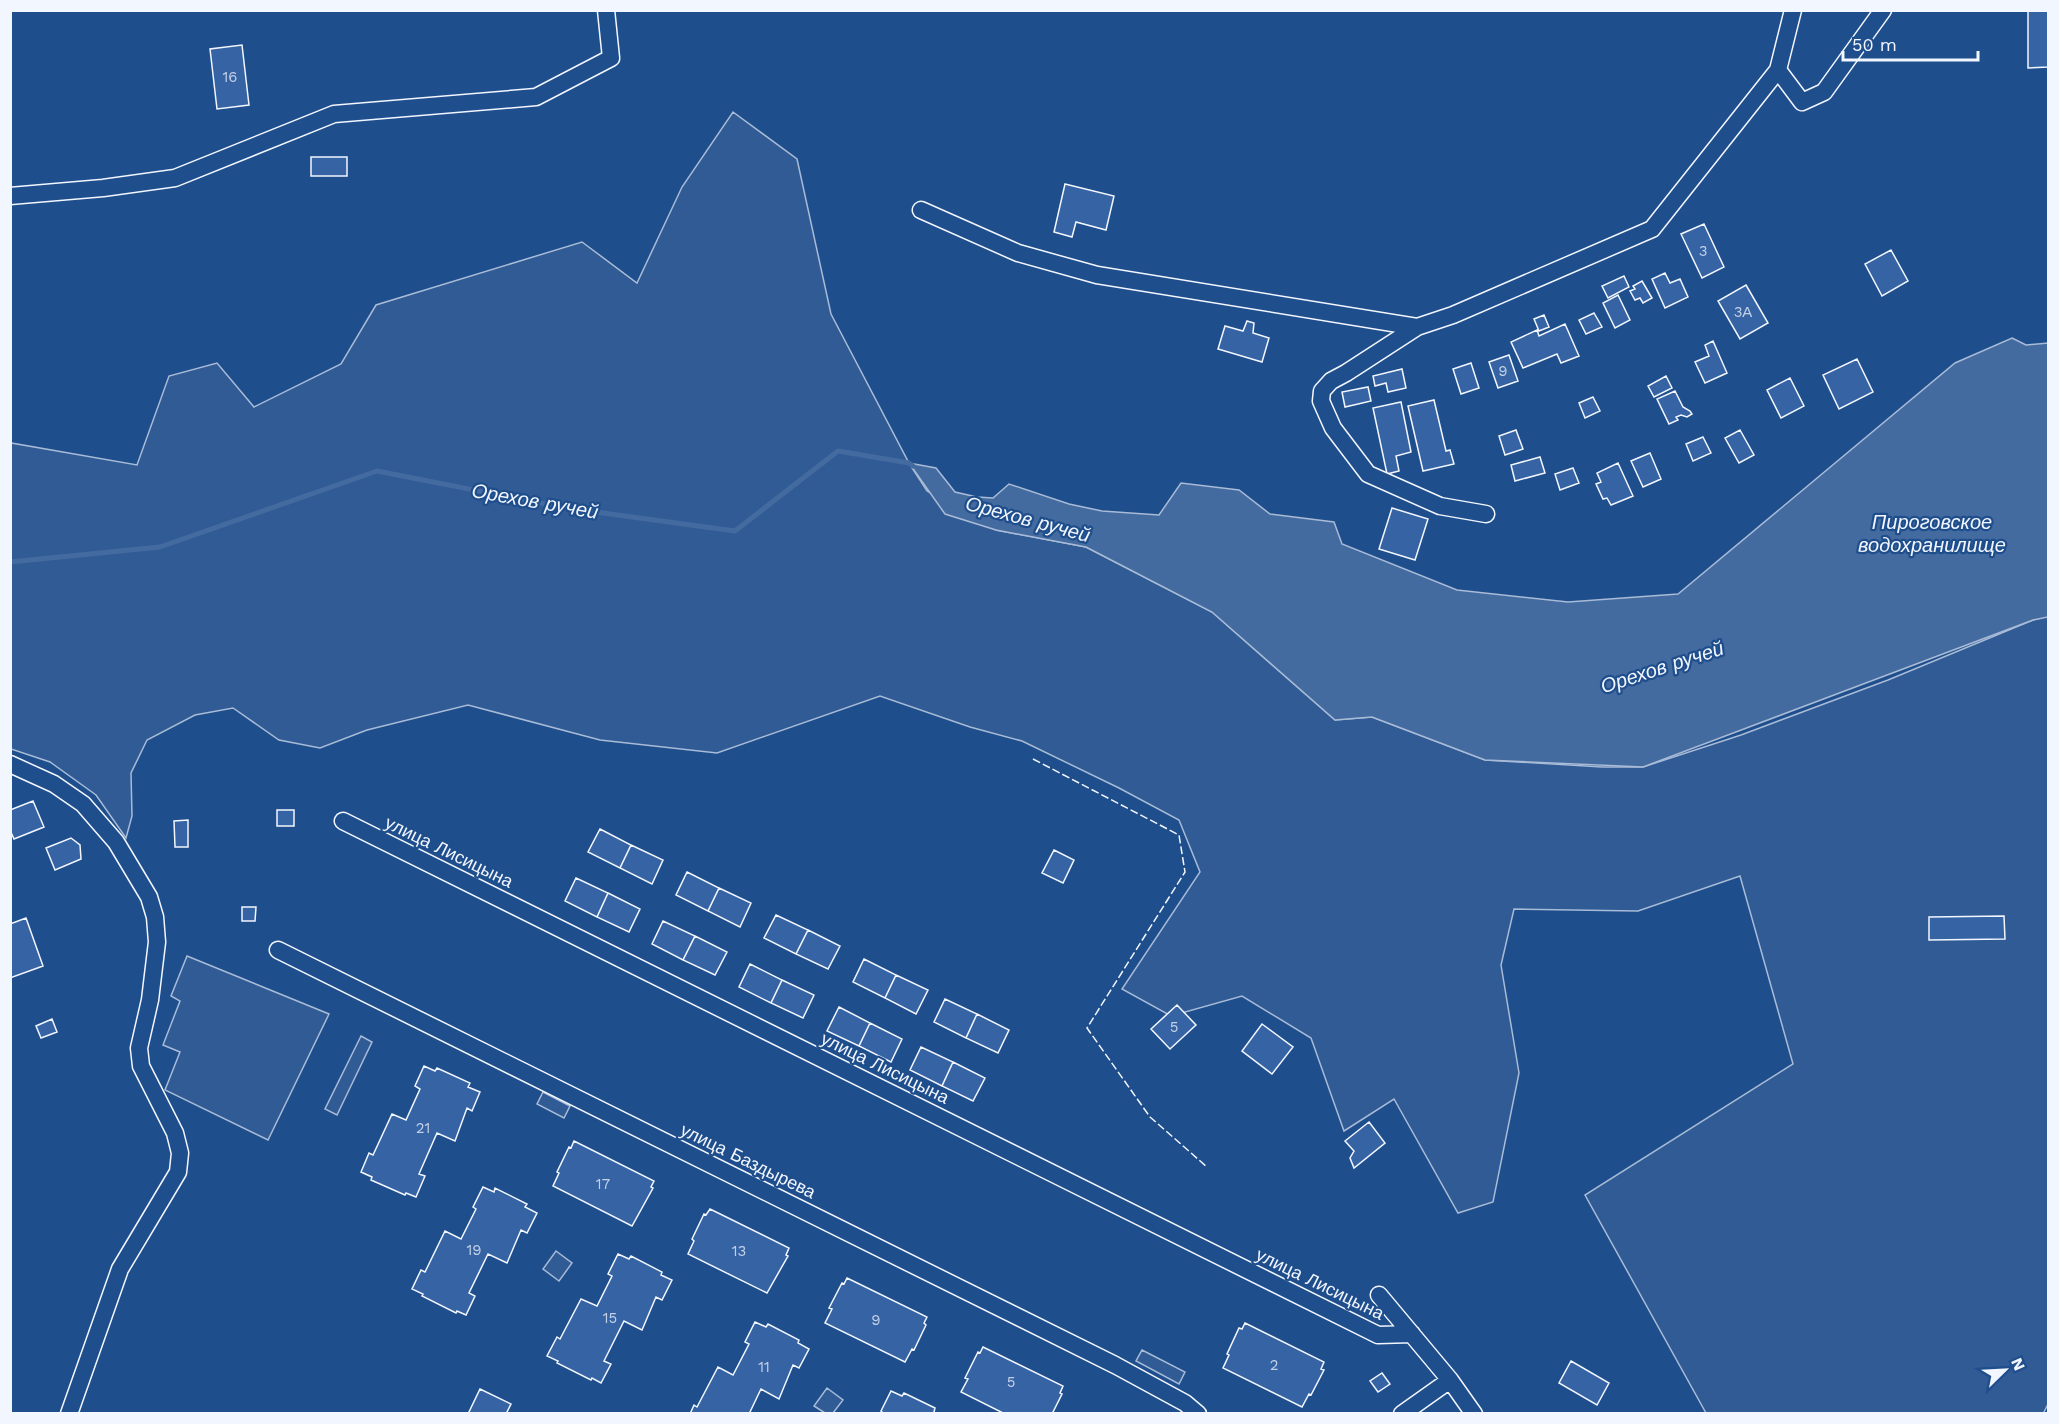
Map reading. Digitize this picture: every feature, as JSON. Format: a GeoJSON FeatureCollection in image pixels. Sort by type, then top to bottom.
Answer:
{"type":"FeatureCollection","features":[{"type":"Feature","properties":{"kind":"street"},"geometry":{"type":"LineString","coordinates":[[10,196],[103,188],[175,178],[334,114],[536,97],[611,58],[606,10]]}},
{"type":"Feature","properties":{"kind":"street"},"geometry":{"type":"LineString","coordinates":[[1486,514],[1440,506],[1368,474],[1333,428],[1321,401],[1322,391],[1331,381],[1418,327],[1453,315],[1652,229],[1680,197],[1713,150],[1778,70],[1793,10]]}},
{"type":"Feature","properties":{"kind":"street"},"geometry":{"type":"LineString","coordinates":[[1778,70],[1802,102],[1824,92],[1883,10]]}},
{"type":"Feature","properties":{"kind":"street"},"geometry":{"type":"LineString","coordinates":[[921,210],[1018,253],[1097,275],[1418,327]]}},
{"type":"Feature","properties":{"kind":"street"},"geometry":{"type":"LineString","coordinates":[[10,764],[54,784],[82,804],[116,842],[149,897],[155,917],[157,942],[150,1000],[139,1048],[141,1066],[175,1134],[180,1153],[178,1172],[120,1269],[69,1413]]}},
{"type":"Feature","properties":{"kind":"street","name":"улица Лисицына"},"geometry":{"type":"LineString","coordinates":[[343,821],[1378,1335],[1412,1334]]}},
{"type":"Feature","properties":{"kind":"street","name":"улица Баздырева"},"geometry":{"type":"LineString","coordinates":[[278,950],[1115,1365],[1185,1403],[1198,1413]]}},
{"type":"Feature","properties":{"kind":"street"},"geometry":{"type":"LineString","coordinates":[[1379,1295],[1450,1380],[1474,1413]]}},
{"type":"Feature","properties":{"kind":"street"},"geometry":{"type":"LineString","coordinates":[[1402,1413],[1450,1380]]}},
{"type":"Feature","properties":{"kind":"shaded area"},"geometry":{"type":"Polygon","coordinates":[[[733,112],[797,159],[831,314],[909,463],[927,491],[996,530],[1086,547],[1212,612],[1335,720],[1372,717],[1485,760],[1602,767],[1643,767],[1741,735],[1888,680],[2033,620],[2048,616],[2048,1404],[2043,1414],[1706,1413],[1585,1195],[1793,1064],[1740,876],[1638,911],[1514,909],[1501,965],[1519,1073],[1493,1202],[1458,1213],[1394,1099],[1344,1131],[1311,1038],[1242,996],[1171,1016],[1122,989],[1200,872],[1179,820],[1022,741],[970,727],[880,696],[717,753],[600,740],[468,705],[367,730],[320,748],[279,740],[233,708],[195,715],[147,740],[131,773],[132,816],[126,838],[96,795],[50,762],[11,749],[11,443],[137,465],[169,376],[217,363],[254,407],[341,364],[376,305],[582,242],[637,283],[682,187],[733,112]]]}},
{"type":"Feature","properties":{"kind":"shaded area"},"geometry":{"type":"Polygon","coordinates":[[[187,956],[329,1014],[268,1140],[165,1090],[180,1052],[163,1045],[180,1001],[171,996],[187,956]]]}},
{"type":"Feature","properties":{"kind":"shaded area"},"geometry":{"type":"Polygon","coordinates":[[[361,1036],[372,1042],[337,1115],[325,1109],[361,1036]]]}},
{"type":"Feature","properties":{"kind":"shaded area"},"geometry":{"type":"Polygon","coordinates":[[[543,1092],[570,1106],[564,1118],[537,1104],[543,1092]]]}},
{"type":"Feature","properties":{"kind":"shaded area"},"geometry":{"type":"Polygon","coordinates":[[[556,1251],[572,1263],[559,1281],[543,1269],[556,1251]]]}},
{"type":"Feature","properties":{"kind":"shaded area"},"geometry":{"type":"Polygon","coordinates":[[[1142,1350],[1185,1372],[1179,1384],[1136,1361],[1142,1350]]]}},
{"type":"Feature","properties":{"kind":"shaded area"},"geometry":{"type":"Polygon","coordinates":[[[827,1388],[843,1400],[833,1413],[825,1413],[814,1406],[827,1388]]]}},
{"type":"Feature","properties":{"kind":"water","name":"Пироговское водохранилище"},"geometry":{"type":"Polygon","coordinates":[[[2012,338],[2026,345],[2048,343],[2048,617],[2033,620],[1643,767],[1485,760],[1372,717],[1335,720],[1212,612],[1086,547],[996,530],[945,514],[909,463],[936,468],[955,492],[993,498],[1009,484],[1069,504],[1102,511],[1159,515],[1181,483],[1239,490],[1270,514],[1334,522],[1342,544],[1457,590],[1568,602],[1678,594],[1955,363],[2012,338]]]}},
{"type":"Feature","properties":{"kind":"building"},"geometry":{"type":"Polygon","coordinates":[[[2028,10],[2048,10],[2048,67],[2028,68],[2028,10]]]}},
{"type":"Feature","properties":{"kind":"building"},"geometry":{"type":"Polygon","coordinates":[[[242,45],[249,105],[217,109],[210,49],[242,45]]]}},
{"type":"Feature","properties":{"kind":"building"},"geometry":{"type":"Polygon","coordinates":[[[311,157],[347,157],[347,176],[311,176],[311,157]]]}},
{"type":"Feature","properties":{"kind":"building"},"geometry":{"type":"Polygon","coordinates":[[[1065,184],[1114,196],[1106,230],[1076,222],[1072,237],[1054,232],[1065,184]]]}},
{"type":"Feature","properties":{"kind":"building"},"geometry":{"type":"Polygon","coordinates":[[[1704,224],[1724,267],[1702,278],[1681,234],[1704,224]]]}},
{"type":"Feature","properties":{"kind":"building"},"geometry":{"type":"Polygon","coordinates":[[[1891,250],[1908,281],[1882,296],[1865,264],[1891,250]]]}},
{"type":"Feature","properties":{"kind":"building"},"geometry":{"type":"Polygon","coordinates":[[[1665,273],[1670,283],[1680,279],[1688,297],[1665,308],[1652,279],[1665,273]]]}},
{"type":"Feature","properties":{"kind":"building"},"geometry":{"type":"Polygon","coordinates":[[[1624,276],[1629,287],[1608,298],[1602,286],[1624,276]]]}},
{"type":"Feature","properties":{"kind":"building"},"geometry":{"type":"Polygon","coordinates":[[[1642,281],[1652,298],[1643,303],[1640,298],[1635,300],[1630,291],[1635,289],[1633,286],[1642,281]]]}},
{"type":"Feature","properties":{"kind":"building"},"geometry":{"type":"Polygon","coordinates":[[[1746,285],[1768,323],[1740,339],[1718,301],[1746,285]]]}},
{"type":"Feature","properties":{"kind":"building"},"geometry":{"type":"Polygon","coordinates":[[[1618,295],[1630,320],[1615,328],[1603,303],[1618,295]]]}},
{"type":"Feature","properties":{"kind":"building"},"geometry":{"type":"Polygon","coordinates":[[[1594,313],[1602,327],[1586,334],[1579,320],[1594,313]]]}},
{"type":"Feature","properties":{"kind":"building"},"geometry":{"type":"Polygon","coordinates":[[[1544,315],[1549,327],[1539,331],[1534,319],[1544,315]]]}},
{"type":"Feature","properties":{"kind":"building"},"geometry":{"type":"Polygon","coordinates":[[[1247,321],[1254,323],[1253,333],[1269,338],[1262,362],[1218,349],[1225,326],[1243,331],[1247,321]]]}},
{"type":"Feature","properties":{"kind":"building"},"geometry":{"type":"Polygon","coordinates":[[[1565,324],[1579,356],[1561,363],[1557,354],[1523,368],[1511,342],[1537,330],[1539,336],[1565,324]]]}},
{"type":"Feature","properties":{"kind":"building"},"geometry":{"type":"Polygon","coordinates":[[[1713,341],[1727,373],[1705,383],[1695,362],[1709,356],[1705,345],[1713,341]]]}},
{"type":"Feature","properties":{"kind":"building"},"geometry":{"type":"Polygon","coordinates":[[[1509,355],[1518,381],[1498,388],[1489,362],[1509,355]]]}},
{"type":"Feature","properties":{"kind":"building"},"geometry":{"type":"Polygon","coordinates":[[[1857,359],[1873,392],[1839,409],[1823,375],[1857,359]]]}},
{"type":"Feature","properties":{"kind":"building"},"geometry":{"type":"Polygon","coordinates":[[[1471,363],[1479,388],[1461,394],[1453,369],[1471,363]]]}},
{"type":"Feature","properties":{"kind":"building"},"geometry":{"type":"Polygon","coordinates":[[[1402,369],[1406,388],[1388,392],[1386,383],[1375,386],[1373,376],[1402,369]]]}},
{"type":"Feature","properties":{"kind":"building"},"geometry":{"type":"Polygon","coordinates":[[[1666,376],[1672,388],[1654,397],[1648,386],[1666,376]]]}},
{"type":"Feature","properties":{"kind":"building"},"geometry":{"type":"Polygon","coordinates":[[[1790,378],[1804,406],[1781,418],[1767,390],[1790,378]]]}},
{"type":"Feature","properties":{"kind":"building"},"geometry":{"type":"Polygon","coordinates":[[[1368,387],[1371,401],[1345,407],[1342,392],[1368,387]]]}},
{"type":"Feature","properties":{"kind":"building"},"geometry":{"type":"Polygon","coordinates":[[[1675,391],[1683,407],[1692,414],[1687,417],[1681,415],[1676,417],[1678,420],[1669,424],[1657,399],[1675,391]]]}},
{"type":"Feature","properties":{"kind":"building"},"geometry":{"type":"Polygon","coordinates":[[[1593,397],[1600,411],[1585,418],[1579,403],[1593,397]]]}},
{"type":"Feature","properties":{"kind":"building"},"geometry":{"type":"Polygon","coordinates":[[[1434,400],[1446,451],[1450,450],[1454,464],[1423,471],[1408,406],[1434,400]]]}},
{"type":"Feature","properties":{"kind":"building"},"geometry":{"type":"Polygon","coordinates":[[[1401,402],[1411,452],[1396,456],[1399,471],[1387,474],[1373,408],[1401,402]]]}},
{"type":"Feature","properties":{"kind":"building"},"geometry":{"type":"Polygon","coordinates":[[[1516,430],[1523,449],[1505,455],[1499,436],[1516,430]]]}},
{"type":"Feature","properties":{"kind":"building"},"geometry":{"type":"Polygon","coordinates":[[[1740,430],[1754,455],[1739,463],[1725,438],[1740,430]]]}},
{"type":"Feature","properties":{"kind":"building"},"geometry":{"type":"Polygon","coordinates":[[[1703,437],[1711,453],[1693,461],[1686,444],[1703,437]]]}},
{"type":"Feature","properties":{"kind":"building"},"geometry":{"type":"Polygon","coordinates":[[[1650,453],[1661,479],[1643,487],[1631,461],[1650,453]]]}},
{"type":"Feature","properties":{"kind":"building"},"geometry":{"type":"Polygon","coordinates":[[[1540,457],[1545,473],[1515,481],[1511,465],[1540,457]]]}},
{"type":"Feature","properties":{"kind":"building"},"geometry":{"type":"Polygon","coordinates":[[[1618,463],[1633,496],[1611,505],[1607,498],[1603,499],[1596,484],[1601,482],[1597,473],[1618,463]]]}},
{"type":"Feature","properties":{"kind":"building"},"geometry":{"type":"Polygon","coordinates":[[[1573,468],[1579,483],[1560,490],[1555,474],[1573,468]]]}},
{"type":"Feature","properties":{"kind":"building"},"geometry":{"type":"Polygon","coordinates":[[[1392,508],[1428,519],[1415,560],[1379,549],[1392,508]]]}},
{"type":"Feature","properties":{"kind":"building"},"geometry":{"type":"Polygon","coordinates":[[[33,801],[44,827],[14,839],[10,830],[10,810],[33,801]]]}},
{"type":"Feature","properties":{"kind":"building"},"geometry":{"type":"Polygon","coordinates":[[[277,810],[294,810],[294,826],[277,826],[277,810]]]}},
{"type":"Feature","properties":{"kind":"building"},"geometry":{"type":"Polygon","coordinates":[[[188,820],[188,847],[175,847],[174,821],[188,820]]]}},
{"type":"Feature","properties":{"kind":"building"},"geometry":{"type":"Polygon","coordinates":[[[600,829],[631,845],[620,868],[588,852],[600,829]]]}},
{"type":"Feature","properties":{"kind":"building"},"geometry":{"type":"Polygon","coordinates":[[[71,838],[80,845],[81,859],[55,870],[46,848],[71,838]]]}},
{"type":"Feature","properties":{"kind":"building"},"geometry":{"type":"Polygon","coordinates":[[[631,845],[663,860],[652,884],[620,868],[631,845]]]}},
{"type":"Feature","properties":{"kind":"building"},"geometry":{"type":"Polygon","coordinates":[[[1054,850],[1074,860],[1063,883],[1042,873],[1054,850]]]}},
{"type":"Feature","properties":{"kind":"building"},"geometry":{"type":"Polygon","coordinates":[[[687,872],[719,888],[708,911],[676,895],[687,872]]]}},
{"type":"Feature","properties":{"kind":"building"},"geometry":{"type":"Polygon","coordinates":[[[576,878],[608,893],[597,917],[565,901],[576,878]]]}},
{"type":"Feature","properties":{"kind":"building"},"geometry":{"type":"Polygon","coordinates":[[[719,888],[751,903],[740,927],[708,911],[719,888]]]}},
{"type":"Feature","properties":{"kind":"building"},"geometry":{"type":"Polygon","coordinates":[[[608,893],[640,909],[629,932],[597,917],[608,893]]]}},
{"type":"Feature","properties":{"kind":"building"},"geometry":{"type":"Polygon","coordinates":[[[242,907],[256,907],[255,921],[242,921],[242,907]]]}},
{"type":"Feature","properties":{"kind":"building"},"geometry":{"type":"Polygon","coordinates":[[[776,915],[808,930],[796,954],[764,938],[776,915]]]}},
{"type":"Feature","properties":{"kind":"building"},"geometry":{"type":"Polygon","coordinates":[[[2004,916],[2005,939],[1929,940],[1929,917],[2004,916]]]}},
{"type":"Feature","properties":{"kind":"building"},"geometry":{"type":"Polygon","coordinates":[[[26,918],[43,966],[10,978],[10,924],[26,918]]]}},
{"type":"Feature","properties":{"kind":"building"},"geometry":{"type":"Polygon","coordinates":[[[663,921],[695,936],[683,960],[652,944],[663,921]]]}},
{"type":"Feature","properties":{"kind":"building"},"geometry":{"type":"Polygon","coordinates":[[[808,930],[840,946],[828,969],[796,954],[808,930]]]}},
{"type":"Feature","properties":{"kind":"building"},"geometry":{"type":"Polygon","coordinates":[[[695,936],[727,952],[715,975],[683,960],[695,936]]]}},
{"type":"Feature","properties":{"kind":"building"},"geometry":{"type":"Polygon","coordinates":[[[864,959],[896,975],[885,998],[853,982],[864,959]]]}},
{"type":"Feature","properties":{"kind":"building"},"geometry":{"type":"Polygon","coordinates":[[[750,964],[782,980],[771,1003],[739,987],[750,964]]]}},
{"type":"Feature","properties":{"kind":"building"},"geometry":{"type":"Polygon","coordinates":[[[896,975],[928,990],[916,1014],[885,998],[896,975]]]}},
{"type":"Feature","properties":{"kind":"building"},"geometry":{"type":"Polygon","coordinates":[[[782,980],[814,995],[803,1018],[771,1003],[782,980]]]}},
{"type":"Feature","properties":{"kind":"building"},"geometry":{"type":"Polygon","coordinates":[[[945,999],[977,1014],[966,1038],[934,1022],[945,999]]]}},
{"type":"Feature","properties":{"kind":"building"},"geometry":{"type":"Polygon","coordinates":[[[1177,1005],[1196,1025],[1170,1049],[1151,1029],[1177,1005]]]}},
{"type":"Feature","properties":{"kind":"building"},"geometry":{"type":"Polygon","coordinates":[[[839,1007],[870,1023],[859,1046],[827,1031],[839,1007]]]}},
{"type":"Feature","properties":{"kind":"building"},"geometry":{"type":"Polygon","coordinates":[[[977,1014],[1009,1030],[998,1053],[966,1038],[977,1014]]]}},
{"type":"Feature","properties":{"kind":"building"},"geometry":{"type":"Polygon","coordinates":[[[52,1019],[57,1032],[41,1038],[36,1026],[52,1019]]]}},
{"type":"Feature","properties":{"kind":"building"},"geometry":{"type":"Polygon","coordinates":[[[870,1023],[902,1039],[891,1062],[859,1046],[870,1023]]]}},
{"type":"Feature","properties":{"kind":"building"},"geometry":{"type":"Polygon","coordinates":[[[1262,1024],[1293,1047],[1272,1074],[1242,1051],[1262,1024]]]}},
{"type":"Feature","properties":{"kind":"building"},"geometry":{"type":"Polygon","coordinates":[[[921,1047],[953,1062],[942,1086],[910,1070],[921,1047]]]}},
{"type":"Feature","properties":{"kind":"building"},"geometry":{"type":"Polygon","coordinates":[[[953,1062],[985,1078],[973,1101],[942,1086],[953,1062]]]}},
{"type":"Feature","properties":{"kind":"building"},"geometry":{"type":"Polygon","coordinates":[[[424,1066],[435,1071],[437,1068],[470,1083],[468,1087],[480,1092],[472,1111],[467,1108],[455,1141],[437,1133],[419,1174],[425,1176],[416,1197],[406,1193],[405,1195],[371,1180],[372,1177],[361,1172],[369,1153],[373,1155],[392,1114],[406,1120],[420,1089],[415,1086],[424,1066]]]}},
{"type":"Feature","properties":{"kind":"building"},"geometry":{"type":"Polygon","coordinates":[[[1369,1122],[1385,1143],[1354,1168],[1350,1158],[1354,1151],[1345,1141],[1369,1122]]]}},
{"type":"Feature","properties":{"kind":"building"},"geometry":{"type":"Polygon","coordinates":[[[574,1141],[654,1181],[651,1187],[653,1188],[632,1226],[553,1186],[559,1173],[557,1172],[574,1141]]]}},
{"type":"Feature","properties":{"kind":"building"},"geometry":{"type":"Polygon","coordinates":[[[483,1187],[494,1192],[495,1188],[527,1204],[525,1207],[537,1213],[527,1233],[521,1230],[507,1263],[488,1254],[469,1293],[475,1296],[466,1315],[457,1311],[456,1313],[412,1289],[421,1270],[425,1272],[445,1231],[461,1239],[476,1209],[473,1207],[483,1187]]]}},
{"type":"Feature","properties":{"kind":"building"},"geometry":{"type":"Polygon","coordinates":[[[710,1209],[789,1248],[786,1255],[788,1256],[767,1293],[688,1254],[694,1241],[692,1239],[704,1214],[706,1215],[710,1209]]]}},
{"type":"Feature","properties":{"kind":"building"},"geometry":{"type":"Polygon","coordinates":[[[618,1254],[629,1259],[631,1256],[662,1272],[661,1275],[672,1280],[662,1300],[656,1297],[642,1330],[624,1321],[604,1361],[611,1364],[601,1383],[547,1356],[557,1337],[560,1339],[581,1299],[597,1306],[612,1276],[608,1274],[618,1254]]]}},
{"type":"Feature","properties":{"kind":"building"},"geometry":{"type":"Polygon","coordinates":[[[847,1278],[927,1317],[924,1323],[926,1325],[914,1350],[912,1349],[905,1362],[825,1323],[832,1309],[829,1308],[847,1278]]]}},
{"type":"Feature","properties":{"kind":"building"},"geometry":{"type":"Polygon","coordinates":[[[755,1322],[766,1327],[768,1324],[799,1340],[798,1343],[809,1349],[799,1368],[793,1365],[779,1399],[761,1389],[749,1414],[690,1414],[694,1405],[697,1407],[718,1367],[733,1375],[749,1344],[745,1342],[755,1322]]]}},
{"type":"Feature","properties":{"kind":"building"},"geometry":{"type":"Polygon","coordinates":[[[1245,1323],[1324,1362],[1321,1369],[1324,1370],[1302,1407],[1223,1368],[1239,1328],[1242,1329],[1245,1323]]]}},
{"type":"Feature","properties":{"kind":"building"},"geometry":{"type":"Polygon","coordinates":[[[983,1347],[1063,1386],[1060,1393],[1062,1394],[1052,1414],[1005,1414],[961,1392],[968,1379],[965,1378],[978,1352],[980,1353],[983,1347]]]}},
{"type":"Feature","properties":{"kind":"building"},"geometry":{"type":"Polygon","coordinates":[[[1571,1361],[1609,1383],[1597,1405],[1559,1383],[1571,1361]]]}},
{"type":"Feature","properties":{"kind":"building"},"geometry":{"type":"Polygon","coordinates":[[[1382,1373],[1390,1384],[1378,1392],[1370,1381],[1382,1373]]]}},
{"type":"Feature","properties":{"kind":"building"},"geometry":{"type":"Polygon","coordinates":[[[480,1389],[511,1404],[506,1414],[468,1414],[480,1389]]]}},
{"type":"Feature","properties":{"kind":"building"},"geometry":{"type":"Polygon","coordinates":[[[891,1391],[902,1396],[904,1393],[935,1408],[934,1412],[937,1414],[884,1414],[881,1411],[891,1391]]]}},
{"type":"Feature","properties":{"kind":"waterway","name":"Орехов ручей"},"geometry":{"type":"LineString","coordinates":[[10,562],[160,547],[377,471],[566,508],[735,531],[838,451],[909,463],[913,466]]}},
{"type":"Feature","properties":{"kind":"fence"},"geometry":{"type":"LineString","coordinates":[[1033,759],[1179,835],[1185,872],[1087,1028],[1150,1117],[1207,1167]]}}]}
